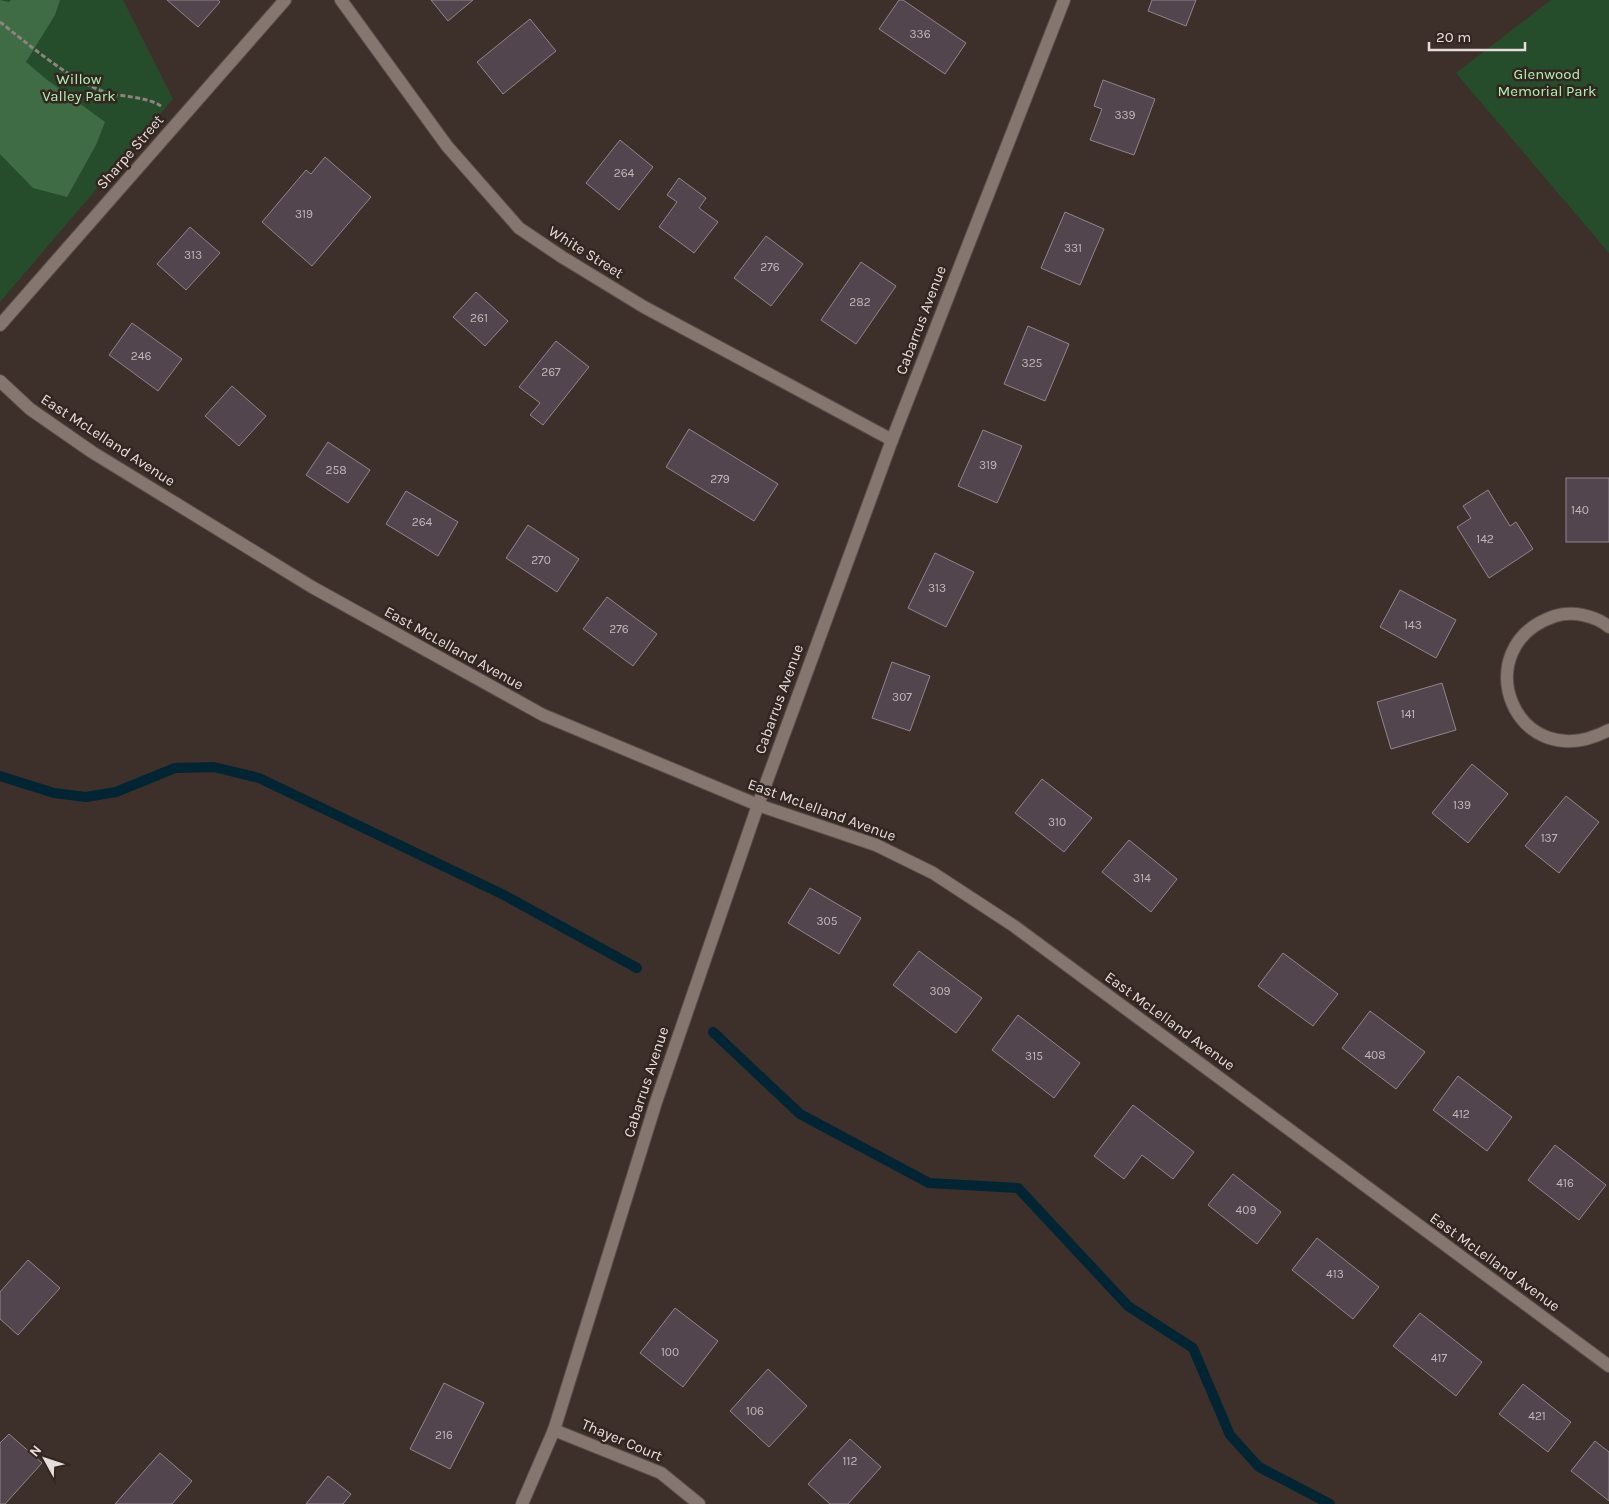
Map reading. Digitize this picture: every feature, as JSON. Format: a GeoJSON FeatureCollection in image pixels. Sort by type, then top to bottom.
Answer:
{"type":"FeatureCollection","features":[{"type":"Feature","properties":{"kind":"street","name":"Sharpe Street"},"geometry":{"type":"LineString","coordinates":[[0,325],[285,0]]}},
{"type":"Feature","properties":{"kind":"street","name":"White Street"},"geometry":{"type":"LineString","coordinates":[[341,0],[447,146],[518,228],[562,258],[644,307],[892,440]]}},
{"type":"Feature","properties":{"kind":"street","name":"Cabarrus Avenue"},"geometry":{"type":"LineString","coordinates":[[522,1504],[554,1430],[656,1102],[758,805],[892,440],[1064,0]]}},
{"type":"Feature","properties":{"kind":"street","name":"East McLelland Avenue"},"geometry":{"type":"LineString","coordinates":[[0,381],[30,409],[92,452],[355,611],[542,716],[758,805],[876,845],[933,873],[1006,921],[1609,1366]]}},
{"type":"Feature","properties":{"kind":"street"},"geometry":{"type":"LineString","coordinates":[[1609,627],[1603,622],[1582,614],[1561,614],[1541,621],[1524,634],[1512,651],[1507,672],[1508,693],[1516,713],[1530,728],[1549,739],[1570,743],[1591,740],[1609,730]]}},
{"type":"Feature","properties":{"kind":"street","name":"Thayer Court"},"geometry":{"type":"LineString","coordinates":[[554,1430],[661,1473],[698,1504]]}},
{"type":"Feature","properties":{"kind":"path"},"geometry":{"type":"LineString","coordinates":[[0,22],[76,78],[100,90],[119,96],[150,100],[161,106]]}},
{"type":"Feature","properties":{"kind":"green space","name":"Willow Valley Park"},"geometry":{"type":"Polygon","coordinates":[[[0,0],[123,0],[173,99],[0,302],[0,0]]]}},
{"type":"Feature","properties":{"kind":"green space"},"geometry":{"type":"Polygon","coordinates":[[[0,0],[9,2],[11,0],[60,0],[55,15],[26,62],[105,122],[96,145],[67,197],[33,188],[0,154],[0,0]]]}},
{"type":"Feature","properties":{"kind":"green space","name":"Glenwood Memorial Park"},"geometry":{"type":"Polygon","coordinates":[[[1551,0],[1609,0],[1609,253],[1456,73],[1551,0]]]}},
{"type":"Feature","properties":{"kind":"building"},"geometry":{"type":"Polygon","coordinates":[[[167,0],[218,0],[220,2],[198,27],[167,0]]]}},
{"type":"Feature","properties":{"kind":"building"},"geometry":{"type":"Polygon","coordinates":[[[431,0],[473,0],[448,21],[431,0]]]}},
{"type":"Feature","properties":{"kind":"building"},"geometry":{"type":"Polygon","coordinates":[[[899,0],[903,0],[966,43],[945,74],[879,29],[899,0]]]}},
{"type":"Feature","properties":{"kind":"building"},"geometry":{"type":"Polygon","coordinates":[[[1152,0],[1196,0],[1186,26],[1148,11],[1152,0]]]}},
{"type":"Feature","properties":{"kind":"building"},"geometry":{"type":"Polygon","coordinates":[[[530,19],[556,51],[503,94],[477,62],[530,19]]]}},
{"type":"Feature","properties":{"kind":"building"},"geometry":{"type":"Polygon","coordinates":[[[1103,80],[1155,99],[1134,155],[1090,140],[1102,109],[1094,106],[1103,80]]]}},
{"type":"Feature","properties":{"kind":"building"},"geometry":{"type":"Polygon","coordinates":[[[620,140],[653,167],[619,210],[586,183],[620,140]]]}},
{"type":"Feature","properties":{"kind":"building"},"geometry":{"type":"Polygon","coordinates":[[[325,157],[371,197],[312,266],[262,222],[306,170],[311,174],[325,157]]]}},
{"type":"Feature","properties":{"kind":"building"},"geometry":{"type":"Polygon","coordinates":[[[679,178],[706,198],[699,208],[718,222],[694,253],[659,227],[677,202],[667,195],[679,178]]]}},
{"type":"Feature","properties":{"kind":"building"},"geometry":{"type":"Polygon","coordinates":[[[1065,212],[1104,229],[1080,285],[1041,268],[1065,212]]]}},
{"type":"Feature","properties":{"kind":"building"},"geometry":{"type":"Polygon","coordinates":[[[190,227],[220,253],[186,290],[157,264],[190,227]]]}},
{"type":"Feature","properties":{"kind":"building"},"geometry":{"type":"Polygon","coordinates":[[[766,236],[803,264],[771,306],[734,278],[766,236]]]}},
{"type":"Feature","properties":{"kind":"building"},"geometry":{"type":"Polygon","coordinates":[[[861,262],[896,286],[856,344],[821,320],[861,262]]]}},
{"type":"Feature","properties":{"kind":"building"},"geometry":{"type":"Polygon","coordinates":[[[476,292],[508,321],[485,346],[453,317],[476,292]]]}},
{"type":"Feature","properties":{"kind":"building"},"geometry":{"type":"Polygon","coordinates":[[[132,323],[182,359],[158,391],[109,355],[132,323]]]}},
{"type":"Feature","properties":{"kind":"building"},"geometry":{"type":"Polygon","coordinates":[[[1028,326],[1069,344],[1045,401],[1004,384],[1028,326]]]}},
{"type":"Feature","properties":{"kind":"building"},"geometry":{"type":"Polygon","coordinates":[[[556,341],[589,367],[543,425],[530,415],[540,403],[519,387],[556,341]]]}},
{"type":"Feature","properties":{"kind":"building"},"geometry":{"type":"Polygon","coordinates":[[[232,386],[266,416],[239,446],[205,416],[232,386]]]}},
{"type":"Feature","properties":{"kind":"building"},"geometry":{"type":"Polygon","coordinates":[[[689,429],[778,484],[754,521],[666,467],[689,429]]]}},
{"type":"Feature","properties":{"kind":"building"},"geometry":{"type":"Polygon","coordinates":[[[983,430],[1022,446],[997,503],[958,486],[983,430]]]}},
{"type":"Feature","properties":{"kind":"building"},"geometry":{"type":"Polygon","coordinates":[[[328,442],[370,470],[348,503],[306,475],[328,442]]]}},
{"type":"Feature","properties":{"kind":"building"},"geometry":{"type":"Polygon","coordinates":[[[1566,478],[1609,478],[1609,542],[1566,542],[1566,478]]]}},
{"type":"Feature","properties":{"kind":"building"},"geometry":{"type":"Polygon","coordinates":[[[1488,490],[1510,526],[1516,522],[1533,549],[1489,578],[1457,527],[1471,518],[1463,506],[1488,490]]]}},
{"type":"Feature","properties":{"kind":"building"},"geometry":{"type":"Polygon","coordinates":[[[406,491],[458,522],[438,556],[386,524],[406,491]]]}},
{"type":"Feature","properties":{"kind":"building"},"geometry":{"type":"Polygon","coordinates":[[[528,525],[579,559],[557,592],[506,558],[528,525]]]}},
{"type":"Feature","properties":{"kind":"building"},"geometry":{"type":"Polygon","coordinates":[[[935,553],[974,572],[946,627],[908,608],[935,553]]]}},
{"type":"Feature","properties":{"kind":"building"},"geometry":{"type":"Polygon","coordinates":[[[1400,590],[1456,620],[1436,658],[1380,627],[1400,590]]]}},
{"type":"Feature","properties":{"kind":"building"},"geometry":{"type":"Polygon","coordinates":[[[607,597],[657,634],[633,666],[583,629],[607,597]]]}},
{"type":"Feature","properties":{"kind":"building"},"geometry":{"type":"Polygon","coordinates":[[[892,662],[930,676],[910,731],[872,718],[892,662]]]}},
{"type":"Feature","properties":{"kind":"building"},"geometry":{"type":"Polygon","coordinates":[[[1442,683],[1456,730],[1391,749],[1377,702],[1442,683]]]}},
{"type":"Feature","properties":{"kind":"building"},"geometry":{"type":"Polygon","coordinates":[[[1472,764],[1508,794],[1468,843],[1432,813],[1472,764]]]}},
{"type":"Feature","properties":{"kind":"building"},"geometry":{"type":"Polygon","coordinates":[[[1042,779],[1092,818],[1064,852],[1015,813],[1042,779]]]}},
{"type":"Feature","properties":{"kind":"building"},"geometry":{"type":"Polygon","coordinates":[[[1566,796],[1599,822],[1559,873],[1525,846],[1566,796]]]}},
{"type":"Feature","properties":{"kind":"building"},"geometry":{"type":"Polygon","coordinates":[[[1129,840],[1177,879],[1151,912],[1102,872],[1129,840]]]}},
{"type":"Feature","properties":{"kind":"building"},"geometry":{"type":"Polygon","coordinates":[[[810,888],[861,918],[839,954],[788,923],[810,888]]]}},
{"type":"Feature","properties":{"kind":"building"},"geometry":{"type":"Polygon","coordinates":[[[919,951],[982,998],[956,1033],[893,985],[919,951]]]}},
{"type":"Feature","properties":{"kind":"building"},"geometry":{"type":"Polygon","coordinates":[[[1283,953],[1338,994],[1313,1026],[1258,986],[1283,953]]]}},
{"type":"Feature","properties":{"kind":"building"},"geometry":{"type":"Polygon","coordinates":[[[1370,1011],[1425,1052],[1396,1089],[1342,1048],[1370,1011]]]}},
{"type":"Feature","properties":{"kind":"building"},"geometry":{"type":"Polygon","coordinates":[[[1018,1015],[1080,1063],[1054,1098],[992,1050],[1018,1015]]]}},
{"type":"Feature","properties":{"kind":"building"},"geometry":{"type":"Polygon","coordinates":[[[1458,1076],[1512,1117],[1487,1151],[1433,1110],[1458,1076]]]}},
{"type":"Feature","properties":{"kind":"building"},"geometry":{"type":"Polygon","coordinates":[[[1133,1105],[1194,1152],[1173,1179],[1142,1155],[1124,1179],[1094,1156],[1133,1105]]]}},
{"type":"Feature","properties":{"kind":"building"},"geometry":{"type":"Polygon","coordinates":[[[1555,1145],[1606,1185],[1579,1220],[1528,1180],[1555,1145]]]}},
{"type":"Feature","properties":{"kind":"building"},"geometry":{"type":"Polygon","coordinates":[[[1233,1174],[1281,1212],[1257,1244],[1208,1205],[1233,1174]]]}},
{"type":"Feature","properties":{"kind":"building"},"geometry":{"type":"Polygon","coordinates":[[[1317,1238],[1379,1287],[1353,1319],[1292,1270],[1317,1238]]]}},
{"type":"Feature","properties":{"kind":"building"},"geometry":{"type":"Polygon","coordinates":[[[28,1260],[60,1288],[18,1335],[0,1319],[0,1292],[28,1260]]]}},
{"type":"Feature","properties":{"kind":"building"},"geometry":{"type":"Polygon","coordinates":[[[675,1308],[718,1341],[683,1387],[640,1353],[675,1308]]]}},
{"type":"Feature","properties":{"kind":"building"},"geometry":{"type":"Polygon","coordinates":[[[1420,1313],[1482,1362],[1456,1396],[1393,1346],[1420,1313]]]}},
{"type":"Feature","properties":{"kind":"building"},"geometry":{"type":"Polygon","coordinates":[[[768,1369],[807,1406],[769,1447],[730,1411],[768,1369]]]}},
{"type":"Feature","properties":{"kind":"building"},"geometry":{"type":"Polygon","coordinates":[[[444,1383],[484,1403],[450,1469],[410,1449],[444,1383]]]}},
{"type":"Feature","properties":{"kind":"building"},"geometry":{"type":"Polygon","coordinates":[[[1523,1384],[1571,1422],[1548,1452],[1499,1414],[1523,1384]]]}},
{"type":"Feature","properties":{"kind":"building"},"geometry":{"type":"Polygon","coordinates":[[[9,1434],[42,1463],[5,1504],[0,1504],[0,1443],[9,1434]]]}},
{"type":"Feature","properties":{"kind":"building"},"geometry":{"type":"Polygon","coordinates":[[[850,1439],[881,1467],[848,1504],[830,1504],[808,1484],[850,1439]]]}},
{"type":"Feature","properties":{"kind":"building"},"geometry":{"type":"Polygon","coordinates":[[[1595,1441],[1609,1452],[1609,1501],[1571,1471],[1595,1441]]]}},
{"type":"Feature","properties":{"kind":"building"},"geometry":{"type":"Polygon","coordinates":[[[160,1453],[192,1481],[172,1504],[115,1504],[160,1453]]]}},
{"type":"Feature","properties":{"kind":"building"},"geometry":{"type":"Polygon","coordinates":[[[328,1476],[351,1494],[343,1504],[306,1504],[328,1476]]]}},
{"type":"Feature","properties":{"kind":"waterway"},"geometry":{"type":"LineString","coordinates":[[0,776],[54,793],[86,797],[116,792],[175,768],[214,767],[259,778],[504,895],[637,968]]}},
{"type":"Feature","properties":{"kind":"waterway"},"geometry":{"type":"LineString","coordinates":[[713,1032],[800,1114],[929,1183],[1018,1188],[1128,1306],[1193,1348],[1230,1435],[1259,1467],[1330,1504]]}}]}
